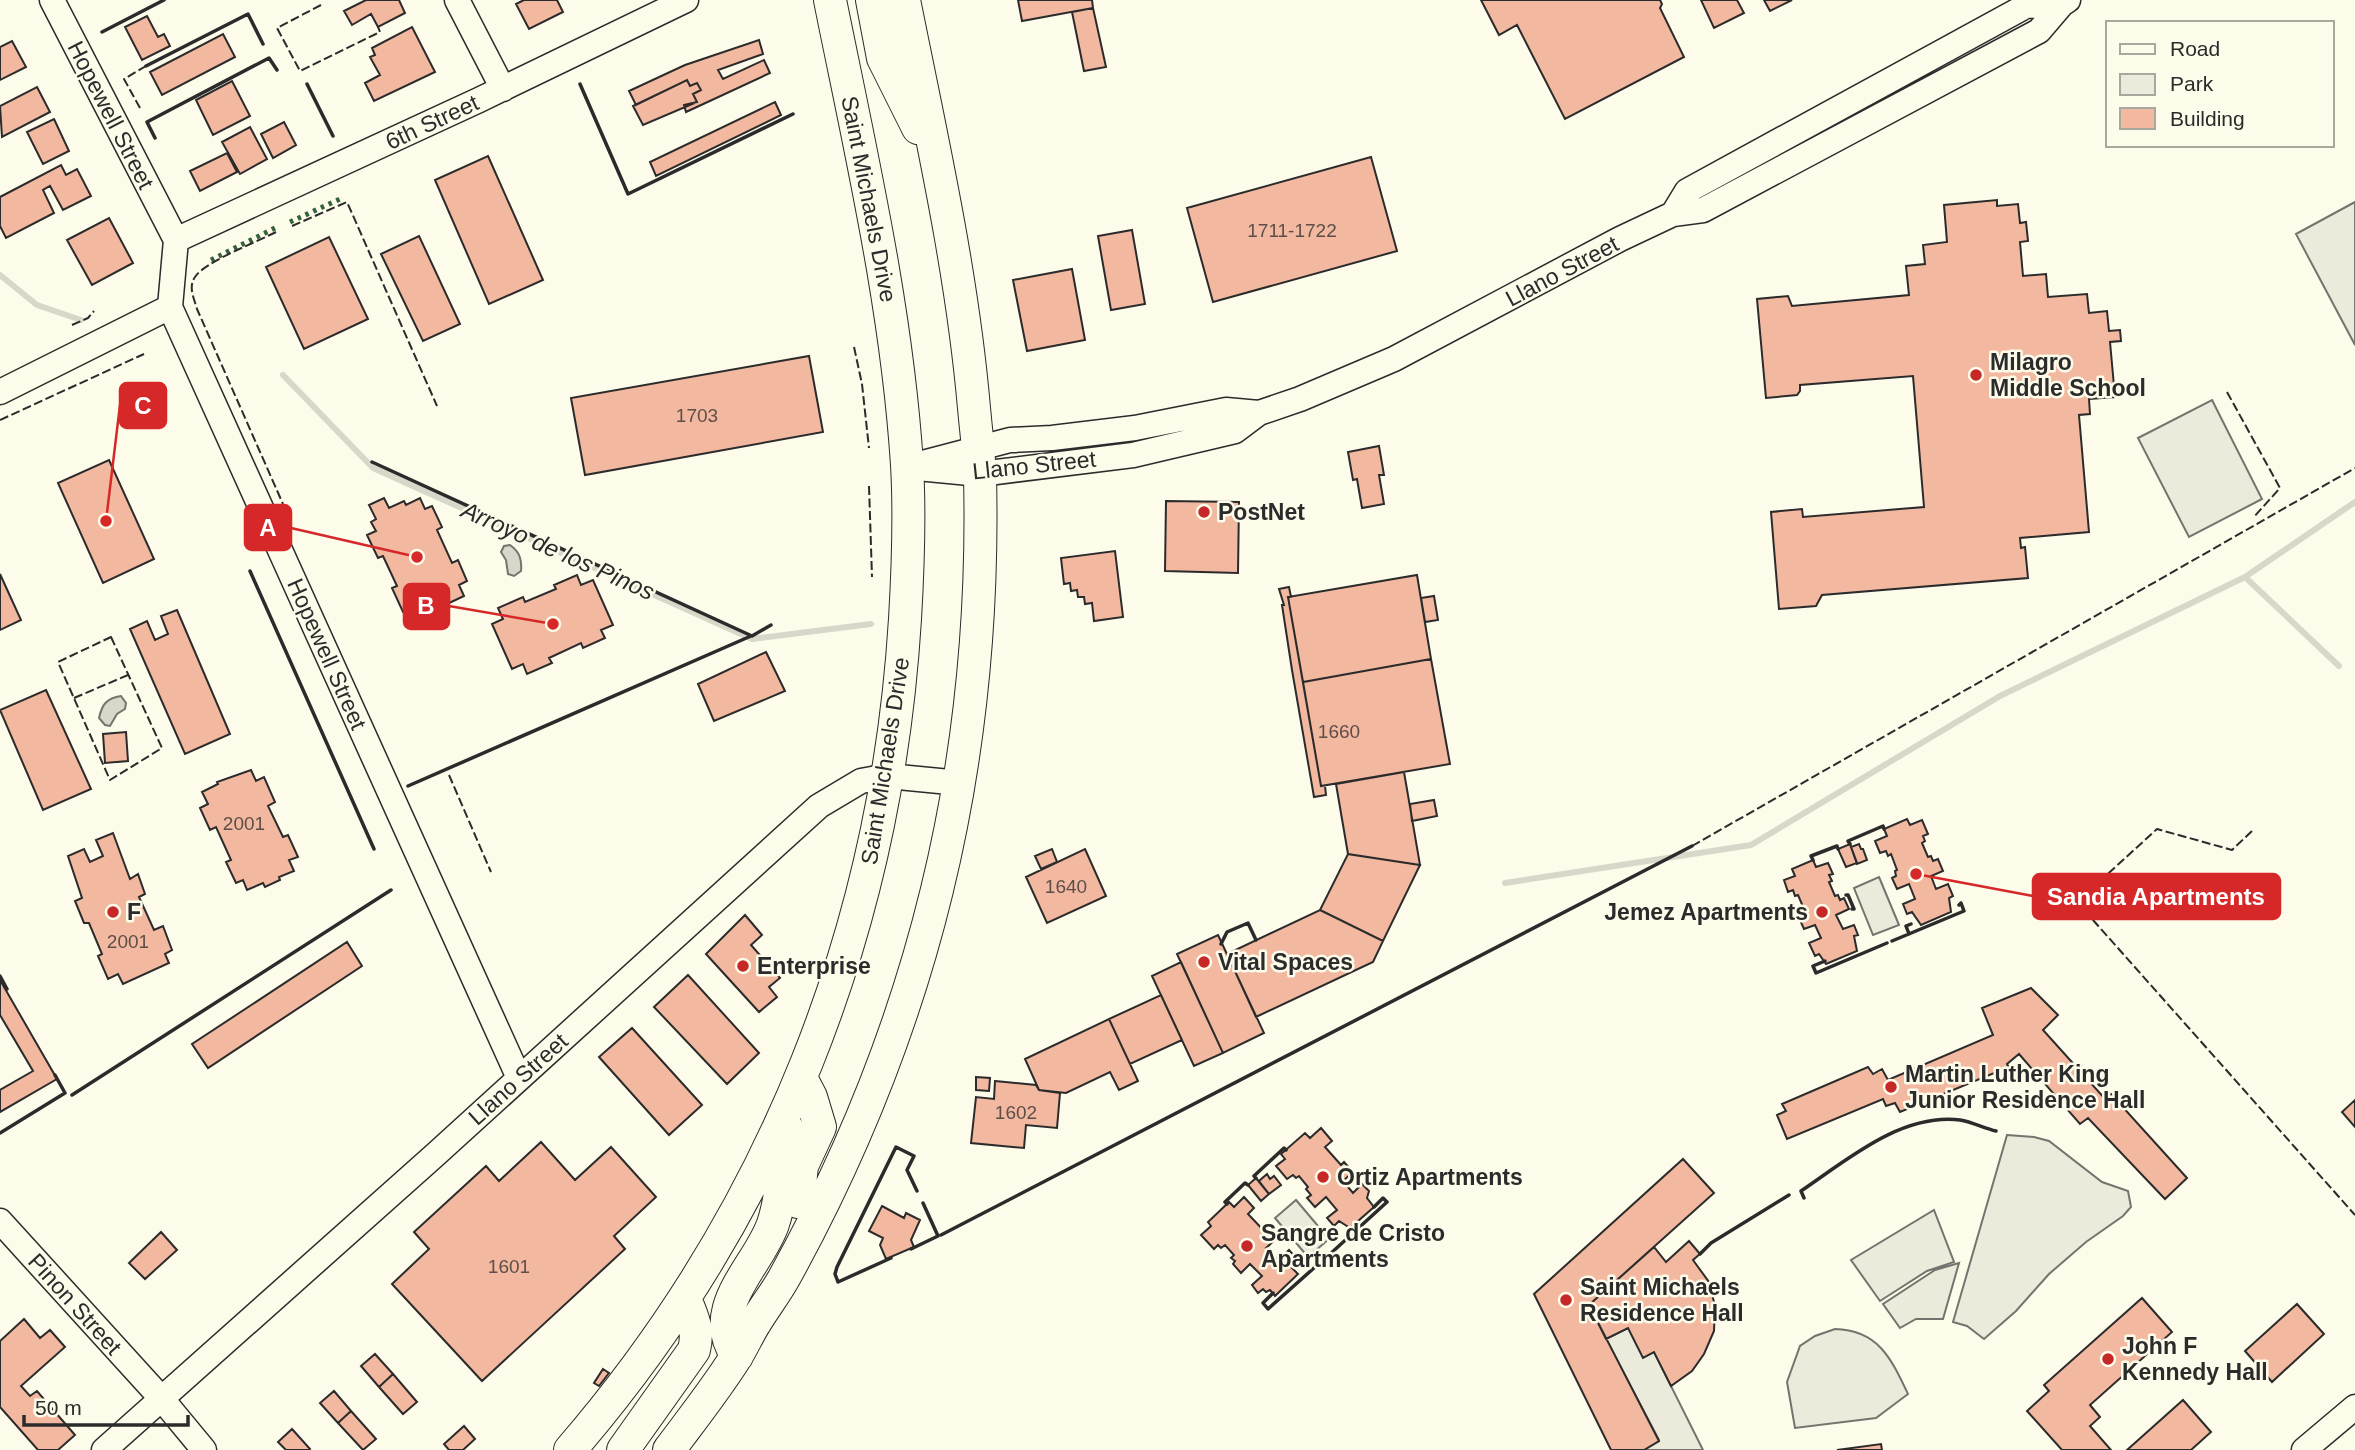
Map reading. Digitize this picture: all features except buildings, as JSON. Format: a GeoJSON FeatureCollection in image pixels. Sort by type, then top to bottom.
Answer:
{"type":"FeatureCollection","features":[{"type":"Feature","properties":{"kind":"main road","name":"Saint Michaels Drive"},"geometry":{"type":"LineString","coordinates":[[570,1450],[615,1398],[685,1299],[718,1246],[795,1092],[834,990],[858,915],[888,776],[901,684],[906,600],[907,467],[890,312],[830,0]]}},
{"type":"Feature","properties":{"kind":"main road"},"geometry":{"type":"LineString","coordinates":[[872,0],[883,58],[937,166]]}},
{"type":"Feature","properties":{"kind":"main road"},"geometry":{"type":"LineString","coordinates":[[669,1450],[737,1356],[782,1281],[863,1119],[898,1027],[923,949],[943,870],[960,783],[978,619],[979,461],[957,265],[904,0]]}},
{"type":"Feature","properties":{"kind":"main road"},"geometry":{"type":"LineString","coordinates":[[737,1356],[729,1345],[727,1316],[741,1280],[772,1226],[795,1092],[811,1097],[820,1127],[802,1166],[782,1281]]}},
{"type":"Feature","properties":{"kind":"main road"},"geometry":{"type":"LineString","coordinates":[[623,1450],[694,1350],[697,1334],[685,1299]]}},
{"type":"Feature","properties":{"kind":"main road"},"geometry":{"type":"LineString","coordinates":[[592,1450],[615,1398]]}},
{"type":"Feature","properties":{"kind":"street","name":"Hopewell Street"},"geometry":{"type":"LineString","coordinates":[[52,0],[176,240],[170,307],[519,1078]]}},
{"type":"Feature","properties":{"kind":"street"},"geometry":{"type":"LineString","coordinates":[[457,0],[503,89]]}},
{"type":"Feature","properties":{"kind":"street","name":"6th Street"},"geometry":{"type":"LineString","coordinates":[[176,240],[503,89],[686,0]]}},
{"type":"Feature","properties":{"kind":"street","name":"Llano Street"},"geometry":{"type":"LineString","coordinates":[[907,467],[979,461],[1010,440],[1135,428],[1226,410],[1259,413],[1300,399],[1394,359],[1620,239],[1674,214],[1703,210],[1869,132],[2039,31],[2065,2]]}},
{"type":"Feature","properties":{"kind":"street","name":"Llano Street"},"geometry":{"type":"LineString","coordinates":[[1674,214],[1687,191],[2026,6],[2065,2]]}},
{"type":"Feature","properties":{"kind":"street"},"geometry":{"type":"LineString","coordinates":[[1852,102],[1869,132]]}},
{"type":"Feature","properties":{"kind":"street"},"geometry":{"type":"LineString","coordinates":[[0,392],[170,307]]}},
{"type":"Feature","properties":{"kind":"street","name":"Llano Street"},"geometry":{"type":"LineString","coordinates":[[104,1450],[396,1190],[819,806],[860,781],[888,776],[960,783]]}},
{"type":"Feature","properties":{"kind":"street","name":"Pinon Street"},"geometry":{"type":"LineString","coordinates":[[0,1221],[161,1398],[204,1450]]}},
{"type":"Feature","properties":{"kind":"street"},"geometry":{"type":"LineString","coordinates":[[2304,1450],[2355,1407]]}},
{"type":"Feature","properties":{"kind":"green space"},"geometry":{"type":"Polygon","coordinates":[[[2355,202],[2355,345],[2296,234],[2355,202]]]}},
{"type":"Feature","properties":{"kind":"green space"},"geometry":{"type":"Polygon","coordinates":[[[2212,400],[2262,499],[2189,537],[2138,438],[2212,400]]]}},
{"type":"Feature","properties":{"kind":"green space"},"geometry":{"type":"Polygon","coordinates":[[[1879,877],[1899,925],[1873,935],[1854,888],[1879,877]]]}},
{"type":"Feature","properties":{"kind":"green space"},"geometry":{"type":"Polygon","coordinates":[[[2007,1135],[2049,1141],[2102,1182],[2128,1191],[2131,1207],[2049,1274],[2016,1311],[1984,1339],[1967,1326],[1953,1322],[2007,1135]]]}},
{"type":"Feature","properties":{"kind":"green space"},"geometry":{"type":"Polygon","coordinates":[[[1296,1200],[1329,1239],[1308,1257],[1275,1218],[1296,1200]]]}},
{"type":"Feature","properties":{"kind":"green space"},"geometry":{"type":"Polygon","coordinates":[[[1934,1210],[1954,1262],[1927,1271],[1880,1301],[1851,1260],[1934,1210]]]}},
{"type":"Feature","properties":{"kind":"green space"},"geometry":{"type":"Polygon","coordinates":[[[1959,1263],[1943,1319],[1916,1319],[1900,1328],[1883,1304],[1935,1270],[1959,1263]]]}},
{"type":"Feature","properties":{"kind":"green space"},"geometry":{"type":"Polygon","coordinates":[[[1628,1328],[1654,1352],[1703,1450],[1644,1450],[1659,1440],[1606,1339],[1628,1328]]]}},
{"type":"Feature","properties":{"kind":"green space"},"geometry":{"type":"Polygon","coordinates":[[[1835,1329],[1862,1335],[1881,1348],[1908,1394],[1876,1418],[1795,1428],[1787,1382],[1800,1346],[1815,1336],[1835,1329]]]}},
{"type":"Feature","properties":{"kind":"shaded area"},"geometry":{"type":"Polygon","coordinates":[[[510,545],[520,556],[521,563],[521,571],[514,576],[508,574],[506,560],[501,552],[504,546],[510,545]]]}},
{"type":"Feature","properties":{"kind":"shaded area"},"geometry":{"type":"Polygon","coordinates":[[[121,696],[126,703],[125,709],[117,714],[110,726],[105,725],[99,718],[104,705],[112,698],[121,696]]]}},
{"type":"Feature","properties":{"kind":"waterway","name":"Arroyo de los Pinos"},"geometry":{"type":"LineString","coordinates":[[0,275],[37,305],[81,320]]}},
{"type":"Feature","properties":{"kind":"waterway","name":"Arroyo de los Pinos"},"geometry":{"type":"LineString","coordinates":[[283,375],[373,468],[752,639],[871,624]]}},
{"type":"Feature","properties":{"kind":"waterway"},"geometry":{"type":"LineString","coordinates":[[2245,577],[2355,502]]}},
{"type":"Feature","properties":{"kind":"waterway"},"geometry":{"type":"LineString","coordinates":[[1505,883],[1751,845],[2000,696],[2245,577],[2339,666]]}},
{"type":"Feature","properties":{"kind":"hedge"},"geometry":{"type":"LineString","coordinates":[[290,222],[340,199]]}},
{"type":"Feature","properties":{"kind":"hedge"},"geometry":{"type":"LineString","coordinates":[[211,260],[275,228]]}},
{"type":"Feature","properties":{"kind":"fence"},"geometry":{"type":"LineString","coordinates":[[321,5],[277,28],[300,71],[380,32],[378,27]]}},
{"type":"Feature","properties":{"kind":"fence"},"geometry":{"type":"LineString","coordinates":[[140,108],[124,79],[146,66]]}},
{"type":"Feature","properties":{"kind":"fence"},"geometry":{"type":"LineString","coordinates":[[292,226],[347,202],[437,406]]}},
{"type":"Feature","properties":{"kind":"fence"},"geometry":{"type":"LineString","coordinates":[[276,232],[232,252],[200,271],[193,281],[192,289],[197,309],[283,504]]}},
{"type":"Feature","properties":{"kind":"fence"},"geometry":{"type":"LineString","coordinates":[[72,325],[88,318],[94,311]]}},
{"type":"Feature","properties":{"kind":"fence"},"geometry":{"type":"LineString","coordinates":[[854,347],[862,384],[869,448]]}},
{"type":"Feature","properties":{"kind":"fence"},"geometry":{"type":"LineString","coordinates":[[0,420],[144,354]]}},
{"type":"Feature","properties":{"kind":"fence"},"geometry":{"type":"LineString","coordinates":[[2227,392],[2280,488],[2253,518]]}},
{"type":"Feature","properties":{"kind":"fence"},"geometry":{"type":"LineString","coordinates":[[1692,846],[2355,468]]}},
{"type":"Feature","properties":{"kind":"fence"},"geometry":{"type":"LineString","coordinates":[[869,486],[872,577]]}},
{"type":"Feature","properties":{"kind":"fence"},"geometry":{"type":"LineString","coordinates":[[111,637],[162,748],[110,780],[58,662],[111,637]]}},
{"type":"Feature","properties":{"kind":"fence"},"geometry":{"type":"LineString","coordinates":[[74,698],[128,675]]}},
{"type":"Feature","properties":{"kind":"fence"},"geometry":{"type":"LineString","coordinates":[[449,775],[491,872]]}},
{"type":"Feature","properties":{"kind":"fence"},"geometry":{"type":"LineString","coordinates":[[2252,831],[2232,850],[2157,829],[2077,902],[2355,1215]]}},
{"type":"Feature","properties":{"kind":"wall"},"geometry":{"type":"LineString","coordinates":[[102,32],[164,0]]}},
{"type":"Feature","properties":{"kind":"wall"},"geometry":{"type":"LineString","coordinates":[[146,66],[248,14],[263,44]]}},
{"type":"Feature","properties":{"kind":"wall"},"geometry":{"type":"LineString","coordinates":[[155,138],[147,122],[269,58],[277,70]]}},
{"type":"Feature","properties":{"kind":"wall"},"geometry":{"type":"LineString","coordinates":[[307,84],[333,136]]}},
{"type":"Feature","properties":{"kind":"wall"},"geometry":{"type":"LineString","coordinates":[[580,84],[628,194],[793,114]]}},
{"type":"Feature","properties":{"kind":"wall"},"geometry":{"type":"LineString","coordinates":[[372,462],[752,636],[771,625]]}},
{"type":"Feature","properties":{"kind":"wall"},"geometry":{"type":"LineString","coordinates":[[250,571],[374,849]]}},
{"type":"Feature","properties":{"kind":"wall"},"geometry":{"type":"LineString","coordinates":[[408,786],[751,636]]}},
{"type":"Feature","properties":{"kind":"wall"},"geometry":{"type":"LineString","coordinates":[[1850,844],[1848,841],[1883,826],[1884,829]]}},
{"type":"Feature","properties":{"kind":"wall"},"geometry":{"type":"LineString","coordinates":[[941,1235],[1692,846]]}},
{"type":"Feature","properties":{"kind":"wall"},"geometry":{"type":"LineString","coordinates":[[1813,860],[1811,856],[1837,846],[1838,849]]}},
{"type":"Feature","properties":{"kind":"wall"},"geometry":{"type":"LineString","coordinates":[[72,1095],[391,890]]}},
{"type":"Feature","properties":{"kind":"wall"},"geometry":{"type":"LineString","coordinates":[[1846,895],[1852,909]]}},
{"type":"Feature","properties":{"kind":"wall"},"geometry":{"type":"LineString","coordinates":[[1892,941],[1964,911],[1961,903],[1959,905]]}},
{"type":"Feature","properties":{"kind":"wall"},"geometry":{"type":"LineString","coordinates":[[1221,944],[1227,932],[1248,923],[1256,940]]}},
{"type":"Feature","properties":{"kind":"wall"},"geometry":{"type":"LineString","coordinates":[[1909,934],[1906,926],[1911,924]]}},
{"type":"Feature","properties":{"kind":"wall"},"geometry":{"type":"LineString","coordinates":[[1825,961],[1813,966],[1816,973],[1887,943]]}},
{"type":"Feature","properties":{"kind":"wall"},"geometry":{"type":"LineString","coordinates":[[0,976],[7,989]]}},
{"type":"Feature","properties":{"kind":"wall"},"geometry":{"type":"LineString","coordinates":[[0,1133],[65,1093],[55,1075]]}},
{"type":"Feature","properties":{"kind":"wall"},"geometry":{"type":"LineString","coordinates":[[1804,1198],[1801,1191],[1856,1153],[1896,1131],[1938,1120],[1960,1120],[1996,1131]]}},
{"type":"Feature","properties":{"kind":"wall"},"geometry":{"type":"LineString","coordinates":[[891,1258],[838,1282],[835,1274],[896,1147],[914,1156],[907,1170],[917,1191]]}},
{"type":"Feature","properties":{"kind":"wall"},"geometry":{"type":"LineString","coordinates":[[1256,1178],[1254,1176],[1284,1148],[1286,1150]]}},
{"type":"Feature","properties":{"kind":"wall"},"geometry":{"type":"LineString","coordinates":[[1227,1204],[1225,1202],[1245,1183],[1248,1185]]}},
{"type":"Feature","properties":{"kind":"wall"},"geometry":{"type":"LineString","coordinates":[[1700,1254],[1711,1243],[1789,1195]]}},
{"type":"Feature","properties":{"kind":"wall"},"geometry":{"type":"LineString","coordinates":[[1329,1255],[1387,1202],[1383,1198],[1374,1207]]}},
{"type":"Feature","properties":{"kind":"wall"},"geometry":{"type":"LineString","coordinates":[[911,1249],[938,1236],[923,1203]]}},
{"type":"Feature","properties":{"kind":"wall"},"geometry":{"type":"LineString","coordinates":[[1273,1293],[1263,1303],[1268,1309],[1324,1259]]}},
{"type":"Feature","properties":{"kind":"place","name":"Milagro Middle School"},"geometry":{"type":"Point","coordinates":[1976,375]}},
{"type":"Feature","properties":{"kind":"place","name":"PostNet"},"geometry":{"type":"Point","coordinates":[1204,512]}},
{"type":"Feature","properties":{"kind":"place","name":"C"},"geometry":{"type":"Point","coordinates":[106,521]}},
{"type":"Feature","properties":{"kind":"place","name":"A"},"geometry":{"type":"Point","coordinates":[417,557]}},
{"type":"Feature","properties":{"kind":"place","name":"B"},"geometry":{"type":"Point","coordinates":[553,624]}},
{"type":"Feature","properties":{"kind":"place","name":"Sandia Apartments"},"geometry":{"type":"Point","coordinates":[1916,874]}},
{"type":"Feature","properties":{"kind":"place","name":"F"},"geometry":{"type":"Point","coordinates":[113,912]}},
{"type":"Feature","properties":{"kind":"place","name":"Jemez Apartments"},"geometry":{"type":"Point","coordinates":[1822,912]}},
{"type":"Feature","properties":{"kind":"place","name":"Vital Spaces"},"geometry":{"type":"Point","coordinates":[1204,962]}},
{"type":"Feature","properties":{"kind":"place","name":"Enterprise"},"geometry":{"type":"Point","coordinates":[743,966]}},
{"type":"Feature","properties":{"kind":"place","name":"Martin Luther King Junior Residence Hall"},"geometry":{"type":"Point","coordinates":[1891,1087]}},
{"type":"Feature","properties":{"kind":"place","name":"Ortiz Apartments"},"geometry":{"type":"Point","coordinates":[1323,1177]}},
{"type":"Feature","properties":{"kind":"place","name":"Sangre de Cristo Apartments"},"geometry":{"type":"Point","coordinates":[1247,1246]}},
{"type":"Feature","properties":{"kind":"place","name":"Saint Michaels Residence Hall"},"geometry":{"type":"Point","coordinates":[1566,1300]}},
{"type":"Feature","properties":{"kind":"place","name":"John F Kennedy Hall"},"geometry":{"type":"Point","coordinates":[2108,1359]}}]}
